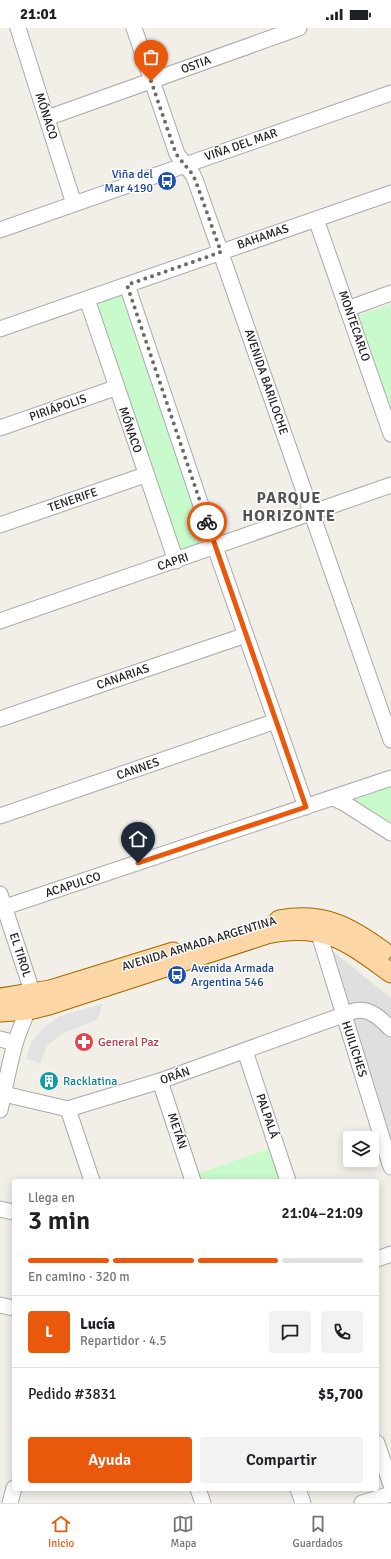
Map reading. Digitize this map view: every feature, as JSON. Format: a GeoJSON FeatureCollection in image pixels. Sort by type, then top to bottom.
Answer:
{"type":"FeatureCollection","features":[{"type":"Feature","properties":{"kind":"main road","name":"AVENIDA ARMADA ARGENTINA"},"geometry":{"type":"LineString","coordinates":[[0,1012],[30,1002],[50,990],[262,924],[292,918],[318,918],[348,928],[391,957]]}},
{"type":"Feature","properties":{"kind":"main road","name":"AVENIDA ARMADA ARGENTINA"},"geometry":{"type":"LineString","coordinates":[[0,998],[30,1002],[69,1000],[268,934],[301,930],[318,932],[351,944],[391,973]]}},
{"type":"Feature","properties":{"kind":"street","name":"MÓNACO"},"geometry":{"type":"LineString","coordinates":[[20,28],[74,204]]}},
{"type":"Feature","properties":{"kind":"street","name":"AVENIDA BARILOCHE"},"geometry":{"type":"LineString","coordinates":[[134,28],[176,154],[193,175],[196,182],[391,740]]}},
{"type":"Feature","properties":{"kind":"street","name":"OSTIA"},"geometry":{"type":"LineString","coordinates":[[47,118],[299,28]]}},
{"type":"Feature","properties":{"kind":"street","name":"VIÑA DEL MAR"},"geometry":{"type":"LineString","coordinates":[[0,230],[391,93]]}},
{"type":"Feature","properties":{"kind":"street","name":"BAHAMAS"},"geometry":{"type":"LineString","coordinates":[[0,329],[391,193]]}},
{"type":"Feature","properties":{"kind":"street","name":"MONTECARLO"},"geometry":{"type":"LineString","coordinates":[[316,219],[391,434]]}},
{"type":"Feature","properties":{"kind":"street"},"geometry":{"type":"LineString","coordinates":[[127,285],[215,547],[306,807]]}},
{"type":"Feature","properties":{"kind":"street"},"geometry":{"type":"LineString","coordinates":[[347,308],[391,293]]}},
{"type":"Feature","properties":{"kind":"street","name":"MÓNACO"},"geometry":{"type":"LineString","coordinates":[[87,299],[115,388],[176,561]]}},
{"type":"Feature","properties":{"kind":"street","name":"PIRIÁPOLIS"},"geometry":{"type":"LineString","coordinates":[[0,428],[115,388]]}},
{"type":"Feature","properties":{"kind":"street","name":"TENERIFE"},"geometry":{"type":"LineString","coordinates":[[0,524],[145,475]]}},
{"type":"Feature","properties":{"kind":"street","name":"CAPRI"},"geometry":{"type":"LineString","coordinates":[[0,621],[391,485]]}},
{"type":"Feature","properties":{"kind":"street","name":"CANARIAS"},"geometry":{"type":"LineString","coordinates":[[0,719],[246,635]]}},
{"type":"Feature","properties":{"kind":"street","name":"CANNES"},"geometry":{"type":"LineString","coordinates":[[0,816],[276,721]]}},
{"type":"Feature","properties":{"kind":"street","name":"ACAPULCO"},"geometry":{"type":"LineString","coordinates":[[2,900],[306,807],[391,778]]}},
{"type":"Feature","properties":{"kind":"street"},"geometry":{"type":"LineString","coordinates":[[333,798],[344,803],[391,833]]}},
{"type":"Feature","properties":{"kind":"street","name":"EL TIROL"},"geometry":{"type":"LineString","coordinates":[[2,900],[29,982],[30,1002]]}},
{"type":"Feature","properties":{"kind":"street","name":"HUILICHES"},"geometry":{"type":"LineString","coordinates":[[318,932],[391,1167]]}},
{"type":"Feature","properties":{"kind":"street"},"geometry":{"type":"LineString","coordinates":[[0,1110],[3,1084],[15,1043],[30,1002]]}},
{"type":"Feature","properties":{"kind":"street","name":"ORÁN"},"geometry":{"type":"LineString","coordinates":[[68,1109],[160,1081],[362,1009],[370,1011],[391,1029]]}},
{"type":"Feature","properties":{"kind":"street"},"geometry":{"type":"LineString","coordinates":[[0,1039],[15,1043]]}},
{"type":"Feature","properties":{"kind":"street","name":"PALPALÁ"},"geometry":{"type":"LineString","coordinates":[[245,1051],[287,1179]]}},
{"type":"Feature","properties":{"kind":"street","name":"METÁN"},"geometry":{"type":"LineString","coordinates":[[160,1081],[193,1179]]}},
{"type":"Feature","properties":{"kind":"street"},"geometry":{"type":"LineString","coordinates":[[3,1084],[68,1109],[91,1179]]}},
{"type":"Feature","properties":{"kind":"street"},"geometry":{"type":"LineString","coordinates":[[0,1209],[12,1212]]}},
{"type":"Feature","properties":{"kind":"street"},"geometry":{"type":"LineString","coordinates":[[379,1258],[391,1254]]}},
{"type":"Feature","properties":{"kind":"street"},"geometry":{"type":"LineString","coordinates":[[0,1305],[12,1308]]}},
{"type":"Feature","properties":{"kind":"street"},"geometry":{"type":"LineString","coordinates":[[379,1449],[391,1485]]}},
{"type":"Feature","properties":{"kind":"street"},"geometry":{"type":"LineString","coordinates":[[0,1501],[10,1503],[13,1491]]}},
{"type":"Feature","properties":{"kind":"street"},"geometry":{"type":"LineString","coordinates":[[199,1491],[203,1503]]}},
{"type":"Feature","properties":{"kind":"street"},"geometry":{"type":"LineString","coordinates":[[299,1491],[303,1503]]}},
{"type":"Feature","properties":{"kind":"street"},"geometry":{"type":"LineString","coordinates":[[362,1503],[391,1494]]}},
{"type":"Feature","properties":{"kind":"shaded area"},"geometry":{"type":"Polygon","coordinates":[[[330,949],[391,998],[391,1140],[330,949]]]}},
{"type":"Feature","properties":{"kind":"shaded area"},"geometry":{"type":"Polygon","coordinates":[[[102,1004],[98,1019],[60,1035],[47,1046],[40,1063],[26,1059],[31,1043],[43,1028],[60,1016],[102,1004]]]}},
{"type":"Feature","properties":{"kind":"green space"},"geometry":{"type":"Polygon","coordinates":[[[120,291],[206,545],[179,554],[92,301],[120,291]]]}},
{"type":"Feature","properties":{"kind":"green space"},"geometry":{"type":"Polygon","coordinates":[[[391,304],[391,419],[356,316],[391,304]]]}},
{"type":"Feature","properties":{"kind":"green space"},"geometry":{"type":"Polygon","coordinates":[[[391,784],[391,826],[348,797],[391,784]]]}},
{"type":"Feature","properties":{"kind":"green space"},"geometry":{"type":"Polygon","coordinates":[[[274,1147],[285,1179],[195,1179],[194,1175],[274,1147]]]}},
{"type":"Feature","properties":{"kind":"way so far"},"geometry":{"type":"LineString","coordinates":[[151,81],[176,154],[193,175],[221,252],[127,285],[207,522]]}},
{"type":"Feature","properties":{"kind":"place","name":"Viña del Mar 4190"},"geometry":{"type":"Point","coordinates":[167,181]}},
{"type":"Feature","properties":{"kind":"place","name":"Avenida Armada Argentina 546"},"geometry":{"type":"Point","coordinates":[177,975]}},
{"type":"Feature","properties":{"kind":"place","name":"General Paz"},"geometry":{"type":"Point","coordinates":[84,1042]}},
{"type":"Feature","properties":{"kind":"place","name":"Racklatina"},"geometry":{"type":"Point","coordinates":[49,1081]}},
{"type":"Feature","properties":{"kind":"district","name":"PARQUE HORIZONTE"},"geometry":{"type":"Point","coordinates":[289,507]}},
{"type":"Feature","properties":{"kind":"route"},"geometry":{"type":"LineString","coordinates":[[138,863],[306,807],[207,522]]}}]}
